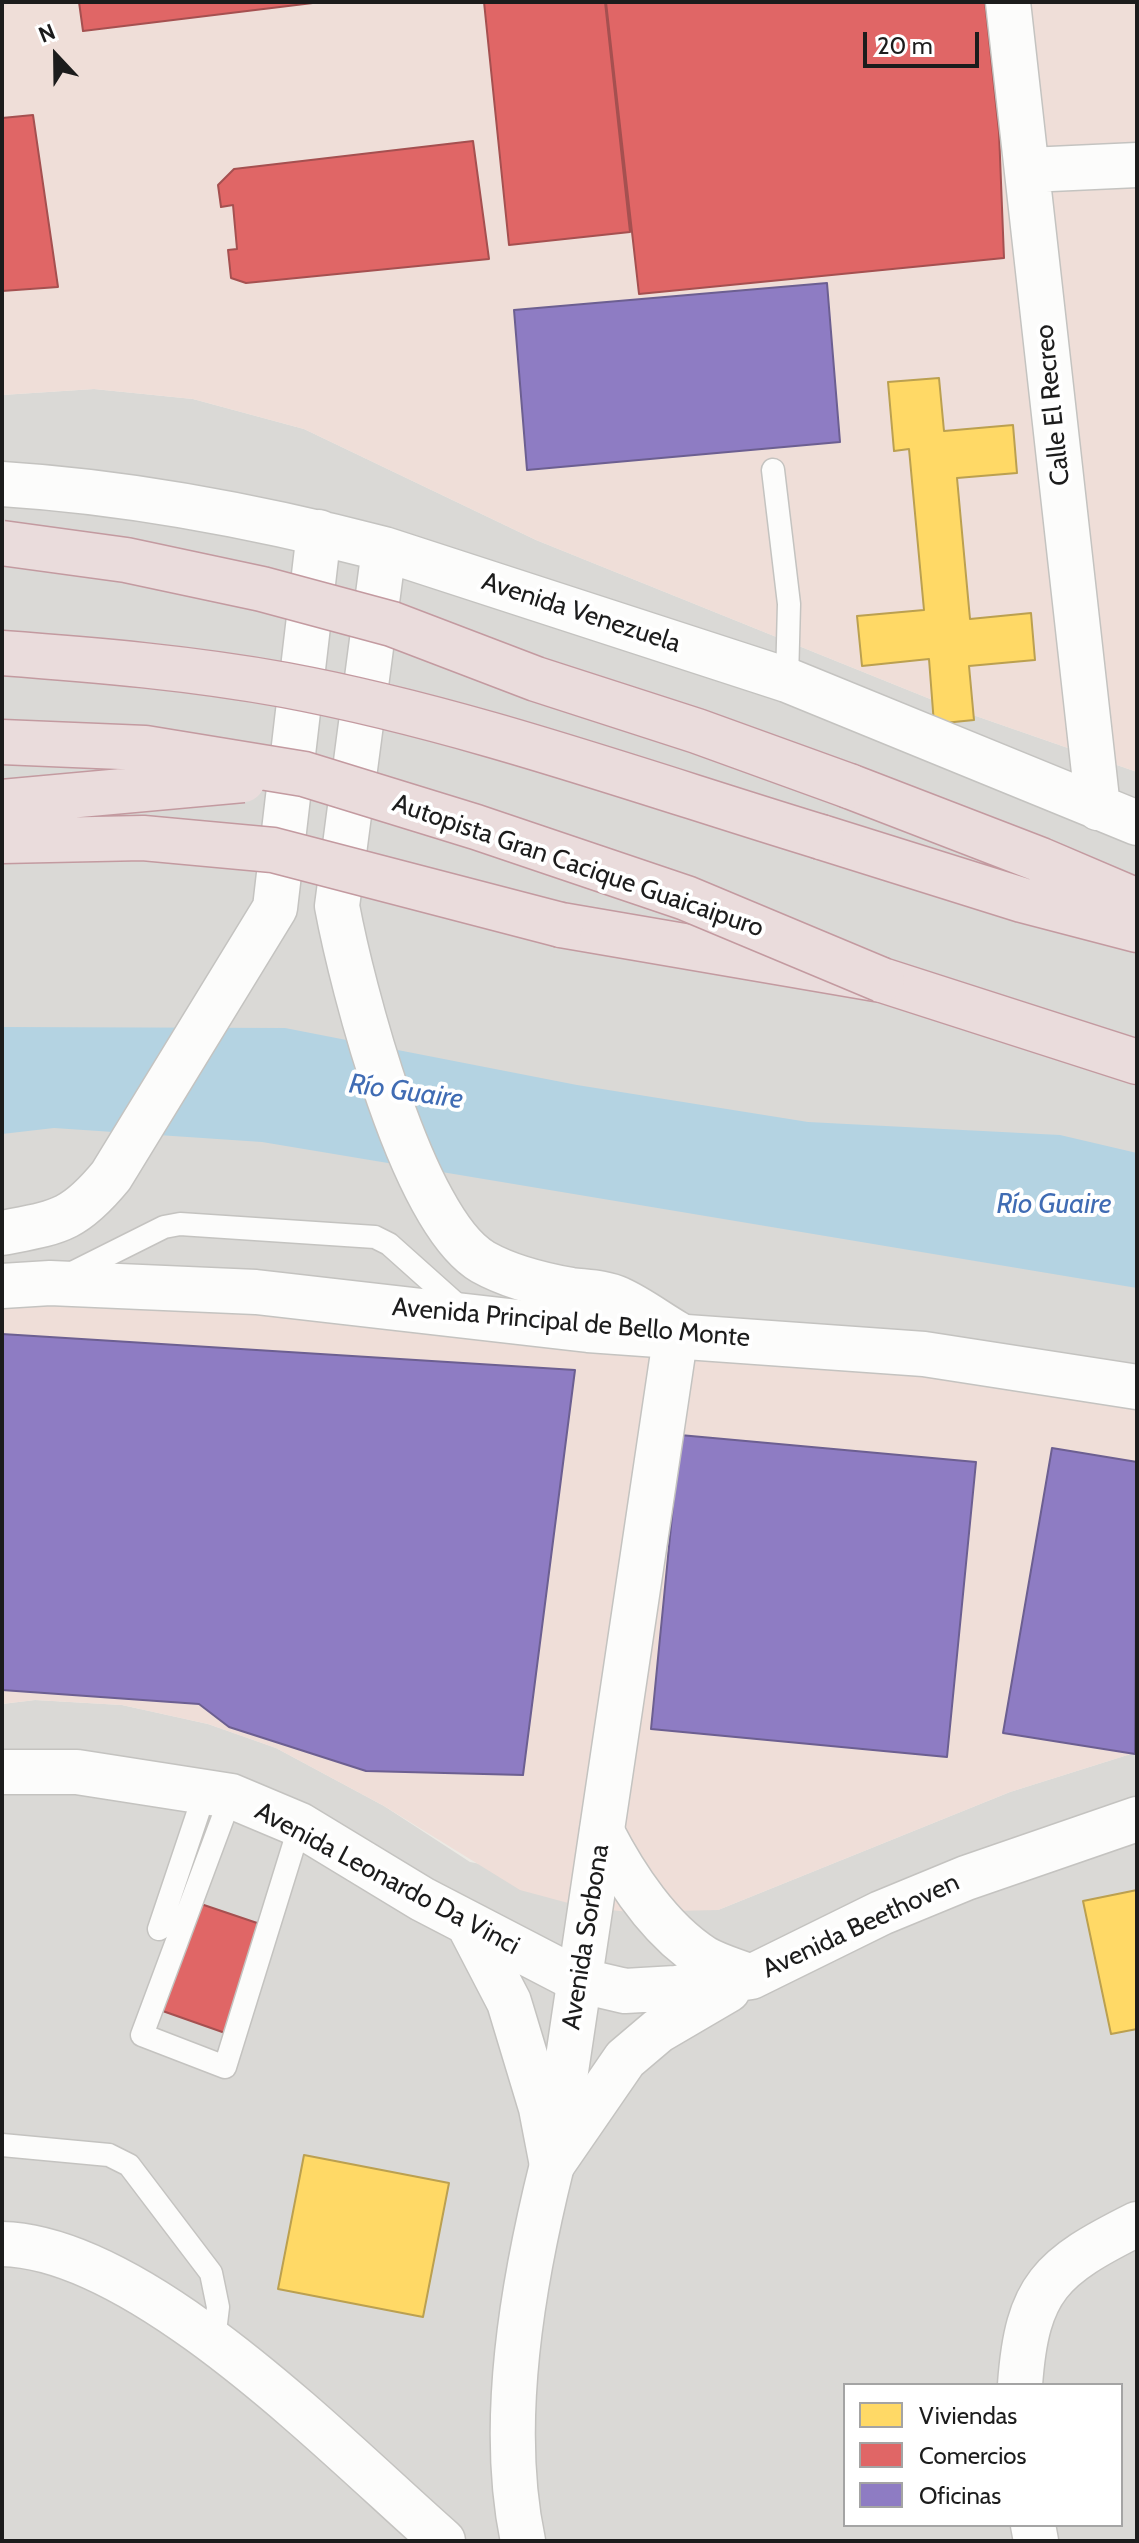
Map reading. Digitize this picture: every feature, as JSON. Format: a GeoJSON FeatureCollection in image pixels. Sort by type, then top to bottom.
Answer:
{"type":"FeatureCollection","features":[{"type":"Feature","properties":{"kind":"highway"},"geometry":{"type":"LineString","coordinates":[[2,543],[126,560],[262,589],[392,624],[536,679],[697,731],[849,786],[1041,860],[1137,901]]}},
{"type":"Feature","properties":{"kind":"highway"},"geometry":{"type":"LineString","coordinates":[[2,653],[168,666],[317,692],[438,720],[1022,900],[1137,930]]}},
{"type":"Feature","properties":{"kind":"highway","name":"Autopista Gran Cacique Guaicaipuro"},"geometry":{"type":"LineString","coordinates":[[2,742],[145,748],[304,774],[476,827],[686,898],[882,980],[1137,1062]]}},
{"type":"Feature","properties":{"kind":"highway"},"geometry":{"type":"LineString","coordinates":[[2,802],[304,774]]}},
{"type":"Feature","properties":{"kind":"highway"},"geometry":{"type":"LineString","coordinates":[[2,841],[143,838],[273,850],[561,925],[882,980]]}},
{"type":"Feature","properties":{"kind":"street","name":"Calle El Recreo"},"geometry":{"type":"LineString","coordinates":[[1008,2],[1015,171],[1117,815]]}},
{"type":"Feature","properties":{"kind":"street"},"geometry":{"type":"LineString","coordinates":[[1015,171],[1137,165]]}},
{"type":"Feature","properties":{"kind":"street","name":"Avenida Venezuela"},"geometry":{"type":"LineString","coordinates":[[2,484],[76,488],[319,532],[384,549],[787,680],[1117,815]]}},
{"type":"Feature","properties":{"kind":"street"},"geometry":{"type":"LineString","coordinates":[[2,1233],[64,1221],[90,1202],[111,1176],[275,908],[319,532]]}},
{"type":"Feature","properties":{"kind":"street"},"geometry":{"type":"LineString","coordinates":[[384,549],[337,906],[347,962],[381,1073],[421,1175],[437,1206],[453,1235],[481,1261],[560,1288],[617,1298],[676,1333]]}},
{"type":"Feature","properties":{"kind":"street","name":"Avenida Principal de Bello Monte"},"geometry":{"type":"LineString","coordinates":[[2,1286],[50,1283],[256,1292],[588,1330],[676,1333],[924,1354],[1137,1387]]}},
{"type":"Feature","properties":{"kind":"street","name":"Avenida Sorbona"},"geometry":{"type":"LineString","coordinates":[[523,2541],[514,2484],[520,2316],[534,2237],[552,2165],[676,1333]]}},
{"type":"Feature","properties":{"kind":"street","name":"Avenida Leonardo Da Vinci"},"geometry":{"type":"LineString","coordinates":[[2,1772],[77,1772],[218,1794],[300,1825],[469,1925],[578,1980]]}},
{"type":"Feature","properties":{"kind":"street","name":"Avenida Beethoven"},"geometry":{"type":"LineString","coordinates":[[578,1980],[625,1991],[676,1988],[751,1977],[881,1913],[966,1878],[1137,1819]]}},
{"type":"Feature","properties":{"kind":"street"},"geometry":{"type":"LineString","coordinates":[[602,1832],[623,1869],[659,1916],[681,1938],[704,1958],[751,1977]]}},
{"type":"Feature","properties":{"kind":"street"},"geometry":{"type":"LineString","coordinates":[[469,1925],[513,2015],[541,2108],[552,2165]]}},
{"type":"Feature","properties":{"kind":"street"},"geometry":{"type":"LineString","coordinates":[[552,2165],[625,2059],[658,2031],[751,1977]]}},
{"type":"Feature","properties":{"kind":"street"},"geometry":{"type":"LineString","coordinates":[[1020,2383],[1023,2343],[1032,2310],[1049,2281],[1075,2257],[1137,2224]]}},
{"type":"Feature","properties":{"kind":"street"},"geometry":{"type":"LineString","coordinates":[[2,2244],[30,2244],[97,2268],[214,2340],[443,2541]]}},
{"type":"Feature","properties":{"kind":"lane"},"geometry":{"type":"LineString","coordinates":[[773,470],[789,604],[787,680]]}},
{"type":"Feature","properties":{"kind":"lane"},"geometry":{"type":"LineString","coordinates":[[50,1283],[164,1227],[180,1224],[375,1237],[389,1244],[471,1317]]}},
{"type":"Feature","properties":{"kind":"lane"},"geometry":{"type":"LineString","coordinates":[[218,1794],[142,2035],[225,2067],[300,1825]]}},
{"type":"Feature","properties":{"kind":"lane"},"geometry":{"type":"LineString","coordinates":[[159,1929],[218,1794]]}},
{"type":"Feature","properties":{"kind":"lane"},"geometry":{"type":"LineString","coordinates":[[2,2145],[109,2155],[129,2165],[211,2273],[218,2307],[214,2340]]}},
{"type":"Feature","properties":{"kind":"shaded area"},"geometry":{"type":"Polygon","coordinates":[[[2,2],[1137,2],[1137,772],[950,707],[536,540],[304,429],[193,399],[94,389],[2,395],[2,2]]]}},
{"type":"Feature","properties":{"kind":"shaded area"},"geometry":{"type":"Polygon","coordinates":[[[94,389],[193,399],[304,429],[536,540],[950,707],[1137,772],[1137,1396],[2,1274],[2,395],[94,389]]]}},
{"type":"Feature","properties":{"kind":"shaded area"},"geometry":{"type":"Polygon","coordinates":[[[2,1274],[1137,1396],[1137,1752],[1010,1792],[718,1910],[629,1912],[583,1907],[520,1890],[384,1806],[276,1748],[208,1724],[122,1705],[35,1700],[2,1704],[2,1274]]]}},
{"type":"Feature","properties":{"kind":"shaded area"},"geometry":{"type":"Polygon","coordinates":[[[35,1700],[122,1705],[208,1724],[276,1748],[384,1806],[470,1862],[718,1910],[1010,1792],[1137,1752],[1137,2541],[2,2541],[2,1704],[35,1700]]]}},
{"type":"Feature","properties":{"kind":"water","name":"Río Guaire"},"geometry":{"type":"Polygon","coordinates":[[[2,1027],[285,1028],[577,1085],[808,1122],[1060,1135],[1137,1153],[1137,1288],[262,1142],[54,1128],[2,1134],[2,1027]]]}},
{"type":"Feature","properties":{"kind":"building: Viviendas"},"geometry":{"type":"Polygon","coordinates":[[[939,378],[944,431],[1013,425],[1017,473],[957,478],[970,619],[1031,613],[1035,660],[969,666],[974,720],[934,724],[929,659],[862,666],[857,616],[924,610],[909,449],[894,451],[888,382],[939,378]]]}},
{"type":"Feature","properties":{"kind":"building: Viviendas"},"geometry":{"type":"Polygon","coordinates":[[[1137,1890],[1137,2029],[1111,2034],[1083,1901],[1137,1890]]]}},
{"type":"Feature","properties":{"kind":"building: Viviendas"},"geometry":{"type":"Polygon","coordinates":[[[304,2155],[449,2183],[423,2317],[278,2289],[304,2155]]]}},
{"type":"Feature","properties":{"kind":"building: Comercios"},"geometry":{"type":"Polygon","coordinates":[[[79,2],[321,2],[83,31],[79,2]]]}},
{"type":"Feature","properties":{"kind":"building: Comercios"},"geometry":{"type":"Polygon","coordinates":[[[484,2],[605,2],[630,232],[509,245],[484,2]]]}},
{"type":"Feature","properties":{"kind":"building: Comercios"},"geometry":{"type":"Polygon","coordinates":[[[606,2],[985,2],[999,132],[1004,258],[639,294],[606,2]]]}},
{"type":"Feature","properties":{"kind":"building: Comercios"},"geometry":{"type":"Polygon","coordinates":[[[33,115],[58,287],[2,291],[2,118],[33,115]]]}},
{"type":"Feature","properties":{"kind":"building: Comercios"},"geometry":{"type":"Polygon","coordinates":[[[473,141],[489,259],[246,283],[231,278],[228,250],[237,249],[233,205],[221,207],[218,185],[234,169],[473,141]]]}},
{"type":"Feature","properties":{"kind":"building: Comercios"},"geometry":{"type":"Polygon","coordinates":[[[195,1902],[266,1926],[228,2034],[157,2009],[195,1902]]]}},
{"type":"Feature","properties":{"kind":"building: Oficinas"},"geometry":{"type":"Polygon","coordinates":[[[827,283],[840,442],[527,470],[514,310],[827,283]]]}},
{"type":"Feature","properties":{"kind":"building: Oficinas"},"geometry":{"type":"Polygon","coordinates":[[[2,1334],[575,1370],[523,1775],[366,1771],[229,1727],[199,1704],[2,1690],[2,1334]]]}},
{"type":"Feature","properties":{"kind":"building: Oficinas"},"geometry":{"type":"Polygon","coordinates":[[[680,1435],[976,1462],[947,1757],[651,1729],[680,1435]]]}},
{"type":"Feature","properties":{"kind":"building: Oficinas"},"geometry":{"type":"Polygon","coordinates":[[[1052,1448],[1137,1462],[1135,1754],[1003,1733],[1052,1448]]]}}]}
